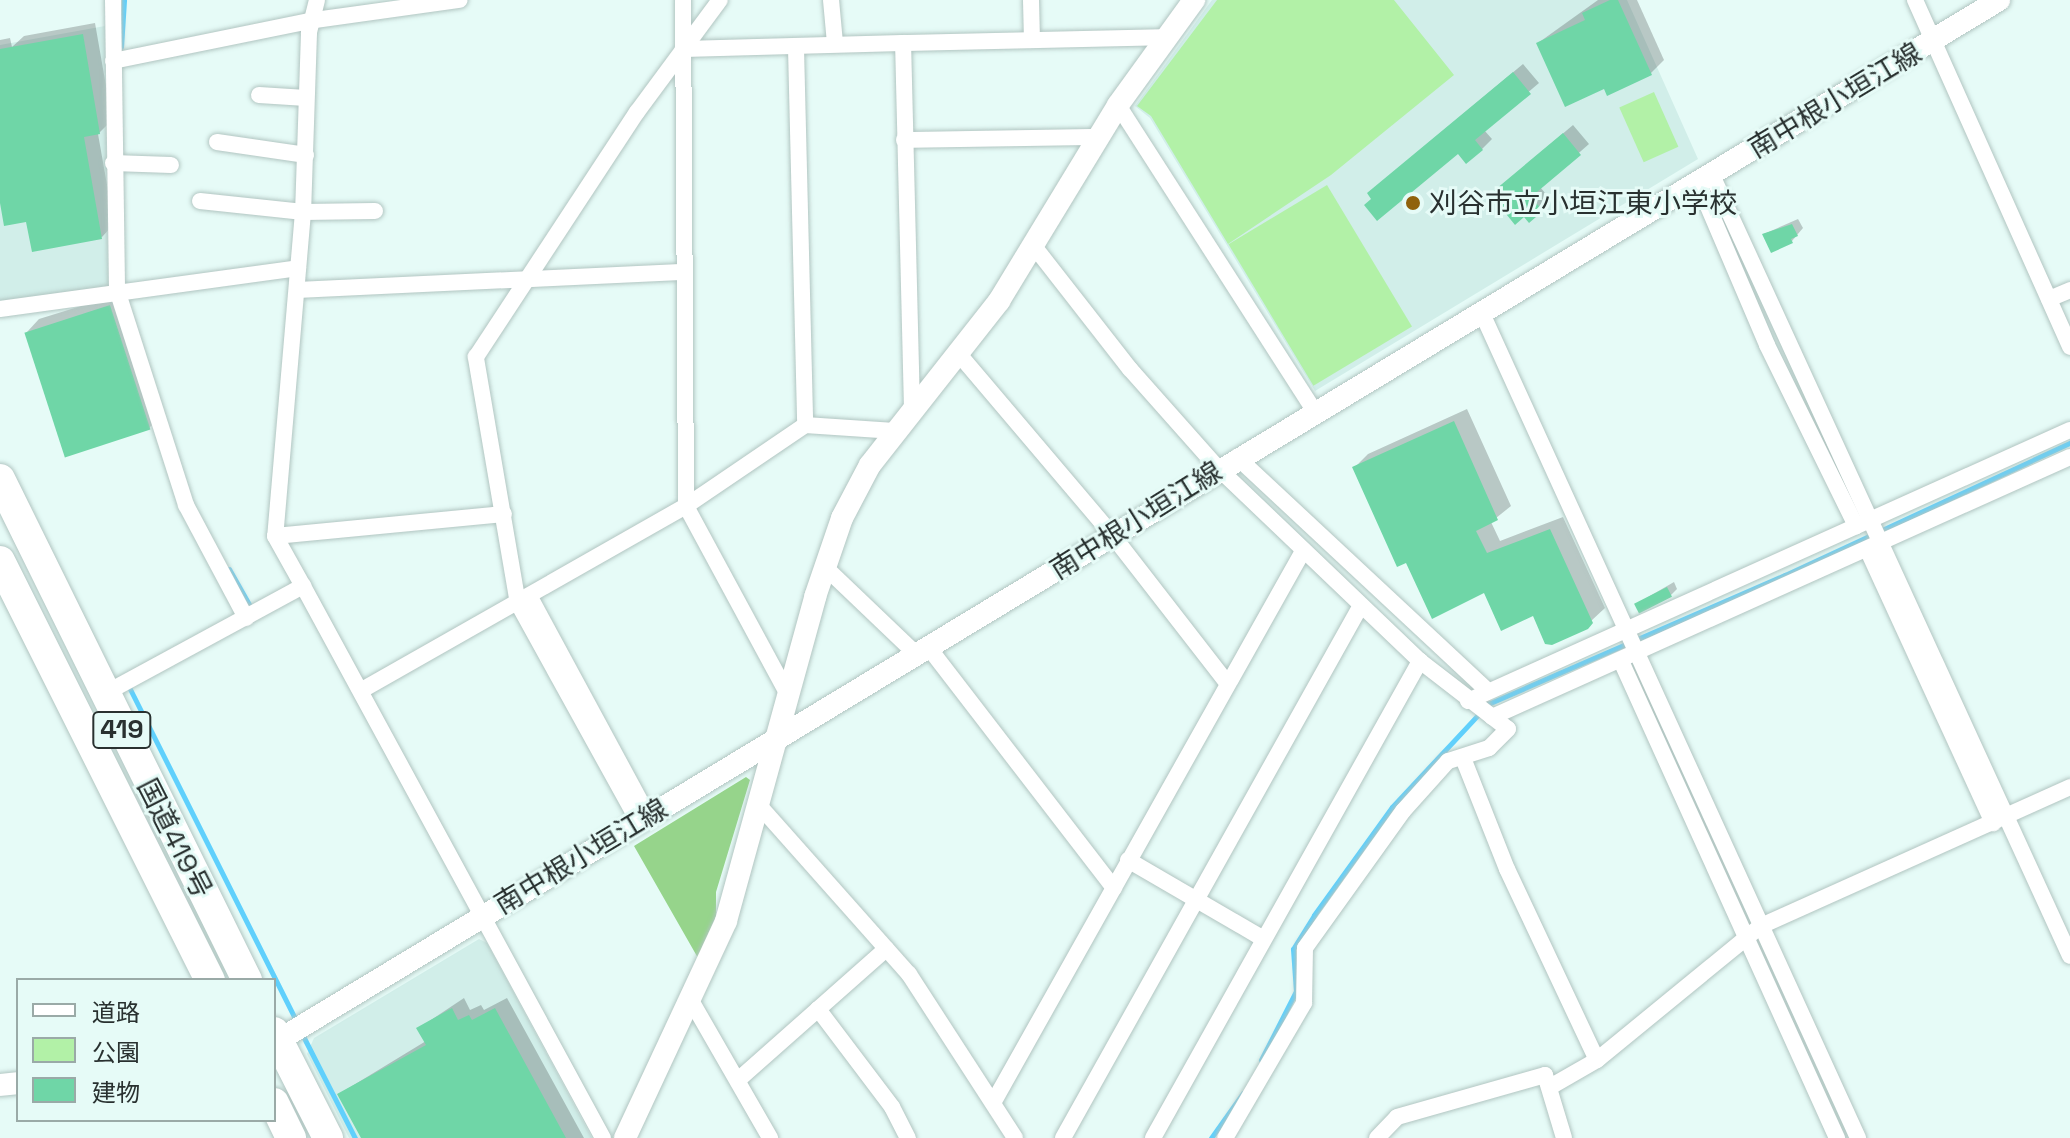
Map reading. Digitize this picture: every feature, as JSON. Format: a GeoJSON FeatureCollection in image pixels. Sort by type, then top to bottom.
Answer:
{"type":"FeatureCollection","features":[{"type":"Feature","properties":{"kind":"highway","name":"国道419号"},"geometry":{"type":"LineString","coordinates":[[0,479],[246,978]]}},
{"type":"Feature","properties":{"kind":"highway","name":"国道419号"},"geometry":{"type":"LineString","coordinates":[[0,561],[209,978]]}},
{"type":"Feature","properties":{"kind":"highway"},"geometry":{"type":"LineString","coordinates":[[276,1040],[328,1138]]}},
{"type":"Feature","properties":{"kind":"highway"},"geometry":{"type":"LineString","coordinates":[[276,1107],[291,1138]]}},
{"type":"Feature","properties":{"kind":"main road"},"geometry":{"type":"LineString","coordinates":[[625,1138],[726,921],[757,803],[779,735],[787,693],[825,567],[847,508],[895,431],[958,353],[1033,245],[1118,105],[1164,37],[1194,0]]}},
{"type":"Feature","properties":{"kind":"main road","name":"南中根小垣江線"},"geometry":{"type":"LineString","coordinates":[[276,1037],[923,652],[1228,462],[1705,179],[1999,0]]}},
{"type":"Feature","properties":{"kind":"street"},"geometry":{"type":"LineString","coordinates":[[113,0],[119,163],[117,290],[186,505],[246,618]]}},
{"type":"Feature","properties":{"kind":"street"},"geometry":{"type":"LineString","coordinates":[[317,0],[315,20],[309,33],[303,212],[275,536],[362,690],[603,1138]]}},
{"type":"Feature","properties":{"kind":"street"},"geometry":{"type":"LineString","coordinates":[[113,61],[315,20],[460,0]]}},
{"type":"Feature","properties":{"kind":"street"},"geometry":{"type":"LineString","coordinates":[[683,0],[681,272],[686,506],[787,693]]}},
{"type":"Feature","properties":{"kind":"street"},"geometry":{"type":"LineString","coordinates":[[643,818],[524,600],[504,514],[476,357],[522,281],[720,0]]}},
{"type":"Feature","properties":{"kind":"street"},"geometry":{"type":"LineString","coordinates":[[831,0],[835,43]]}},
{"type":"Feature","properties":{"kind":"street"},"geometry":{"type":"LineString","coordinates":[[1031,0],[1032,40]]}},
{"type":"Feature","properties":{"kind":"street"},"geometry":{"type":"LineString","coordinates":[[1915,0],[2070,347]]}},
{"type":"Feature","properties":{"kind":"street"},"geometry":{"type":"LineString","coordinates":[[683,49],[1164,37]]}},
{"type":"Feature","properties":{"kind":"street"},"geometry":{"type":"LineString","coordinates":[[903,43],[912,409]]}},
{"type":"Feature","properties":{"kind":"street"},"geometry":{"type":"LineString","coordinates":[[796,48],[805,425]]}},
{"type":"Feature","properties":{"kind":"street"},"geometry":{"type":"LineString","coordinates":[[259,95],[306,98]]}},
{"type":"Feature","properties":{"kind":"street"},"geometry":{"type":"LineString","coordinates":[[1118,105],[1314,410]]}},
{"type":"Feature","properties":{"kind":"street"},"geometry":{"type":"LineString","coordinates":[[904,140],[1098,137]]}},
{"type":"Feature","properties":{"kind":"street"},"geometry":{"type":"LineString","coordinates":[[217,142],[306,155]]}},
{"type":"Feature","properties":{"kind":"street"},"geometry":{"type":"LineString","coordinates":[[119,163],[171,165]]}},
{"type":"Feature","properties":{"kind":"street"},"geometry":{"type":"LineString","coordinates":[[1705,179],[1999,820],[2070,956]]}},
{"type":"Feature","properties":{"kind":"street"},"geometry":{"type":"LineString","coordinates":[[200,201],[303,212],[375,211]]}},
{"type":"Feature","properties":{"kind":"street"},"geometry":{"type":"LineString","coordinates":[[1033,245],[1130,369],[1228,462],[1488,691]]}},
{"type":"Feature","properties":{"kind":"street"},"geometry":{"type":"LineString","coordinates":[[0,309],[117,290],[298,268]]}},
{"type":"Feature","properties":{"kind":"street"},"geometry":{"type":"LineString","coordinates":[[297,290],[681,272]]}},
{"type":"Feature","properties":{"kind":"street"},"geometry":{"type":"LineString","coordinates":[[2049,299],[2070,290]]}},
{"type":"Feature","properties":{"kind":"street"},"geometry":{"type":"LineString","coordinates":[[1481,311],[1638,652],[1755,931],[1837,1138]]}},
{"type":"Feature","properties":{"kind":"street"},"geometry":{"type":"LineString","coordinates":[[958,353],[1113,536],[1227,683]]}},
{"type":"Feature","properties":{"kind":"street"},"geometry":{"type":"LineString","coordinates":[[362,690],[686,506],[805,425],[895,431]]}},
{"type":"Feature","properties":{"kind":"street"},"geometry":{"type":"LineString","coordinates":[[1471,703],[1488,691],[1628,633],[2070,430]]}},
{"type":"Feature","properties":{"kind":"street"},"geometry":{"type":"LineString","coordinates":[[1492,717],[2070,457]]}},
{"type":"Feature","properties":{"kind":"street"},"geometry":{"type":"LineString","coordinates":[[1225,1138],[1304,1003],[1305,948],[1403,811],[1448,761],[1489,748],[1508,729],[1420,661],[1360,607],[1303,551],[1228,462]]}},
{"type":"Feature","properties":{"kind":"street"},"geometry":{"type":"LineString","coordinates":[[275,536],[504,514]]}},
{"type":"Feature","properties":{"kind":"street"},"geometry":{"type":"LineString","coordinates":[[993,1103],[1303,551]]}},
{"type":"Feature","properties":{"kind":"street"},"geometry":{"type":"LineString","coordinates":[[825,567],[923,652],[1114,888]]}},
{"type":"Feature","properties":{"kind":"street"},"geometry":{"type":"LineString","coordinates":[[117,687],[303,586]]}},
{"type":"Feature","properties":{"kind":"street"},"geometry":{"type":"LineString","coordinates":[[1063,1138],[1360,607]]}},
{"type":"Feature","properties":{"kind":"street"},"geometry":{"type":"LineString","coordinates":[[1153,1138],[1420,661]]}},
{"type":"Feature","properties":{"kind":"street"},"geometry":{"type":"LineString","coordinates":[[1621,661],[1858,1138]]}},
{"type":"Feature","properties":{"kind":"street"},"geometry":{"type":"LineString","coordinates":[[1463,758],[1507,869],[1597,1060]]}},
{"type":"Feature","properties":{"kind":"street"},"geometry":{"type":"LineString","coordinates":[[1550,1087],[1597,1060],[1755,931],[2070,787]]}},
{"type":"Feature","properties":{"kind":"street"},"geometry":{"type":"LineString","coordinates":[[757,803],[909,974],[1015,1138]]}},
{"type":"Feature","properties":{"kind":"street"},"geometry":{"type":"LineString","coordinates":[[1128,860],[1264,939]]}},
{"type":"Feature","properties":{"kind":"street"},"geometry":{"type":"LineString","coordinates":[[738,1080],[886,949]]}},
{"type":"Feature","properties":{"kind":"street"},"geometry":{"type":"LineString","coordinates":[[689,997],[770,1138]]}},
{"type":"Feature","properties":{"kind":"street"},"geometry":{"type":"LineString","coordinates":[[818,1009],[908,1138]]}},
{"type":"Feature","properties":{"kind":"street"},"geometry":{"type":"LineString","coordinates":[[1377,1138],[1380,1129],[1397,1117],[1545,1075],[1564,1138]]}},
{"type":"Feature","properties":{"kind":"shaded area","name":"刈谷市立小垣江東小学校"},"geometry":{"type":"Polygon","coordinates":[[[1212,0],[1627,0],[1698,159],[1315,391],[1150,118],[1135,106],[1212,0]]]}},
{"type":"Feature","properties":{"kind":"shaded area"},"geometry":{"type":"Polygon","coordinates":[[[105,26],[108,287],[0,304],[0,45],[105,26]]]}},
{"type":"Feature","properties":{"kind":"shaded area"},"geometry":{"type":"Polygon","coordinates":[[[479,939],[487,943],[592,1138],[349,1138],[307,1054],[314,1038],[479,939]]]}},
{"type":"Feature","properties":{"kind":"green space"},"geometry":{"type":"Polygon","coordinates":[[[1217,0],[1394,0],[1454,75],[1331,175],[1228,244],[1151,116],[1137,106],[1217,0]]]}},
{"type":"Feature","properties":{"kind":"green space"},"geometry":{"type":"Polygon","coordinates":[[[1654,92],[1678,147],[1644,162],[1619,107],[1654,92]]]}},
{"type":"Feature","properties":{"kind":"green space"},"geometry":{"type":"Polygon","coordinates":[[[1327,185],[1412,326],[1313,386],[1228,244],[1327,185]]]}},
{"type":"Feature","properties":{"kind":"green space"},"geometry":{"type":"Polygon","coordinates":[[[746,777],[750,780],[716,892],[716,916],[698,958],[634,846],[746,777]]]}},
{"type":"Feature","properties":{"kind":"building"},"geometry":{"type":"Polygon","coordinates":[[[1610,0],[1618,0],[1652,75],[1607,96],[1604,89],[1565,107],[1536,43],[1585,20],[1582,13],[1610,0]]]}},
{"type":"Feature","properties":{"kind":"building"},"geometry":{"type":"Polygon","coordinates":[[[83,34],[100,134],[84,137],[102,239],[32,252],[26,222],[4,226],[0,203],[0,49],[83,34]]]}},
{"type":"Feature","properties":{"kind":"building"},"geometry":{"type":"Polygon","coordinates":[[[1513,72],[1531,94],[1475,140],[1483,150],[1466,164],[1458,154],[1377,221],[1364,205],[1371,199],[1367,193],[1513,72]]]}},
{"type":"Feature","properties":{"kind":"building"},"geometry":{"type":"Polygon","coordinates":[[[1563,133],[1581,155],[1531,197],[1543,211],[1529,223],[1524,217],[1515,225],[1490,194],[1563,133]]]}},
{"type":"Feature","properties":{"kind":"building"},"geometry":{"type":"Polygon","coordinates":[[[1792,224],[1798,236],[1791,239],[1793,243],[1771,253],[1762,234],[1792,224]]]}},
{"type":"Feature","properties":{"kind":"building"},"geometry":{"type":"Polygon","coordinates":[[[110,305],[150,430],[65,457],[24,333],[110,305]]]}},
{"type":"Feature","properties":{"kind":"building"},"geometry":{"type":"Polygon","coordinates":[[[1454,421],[1498,520],[1476,531],[1487,553],[1550,529],[1593,623],[1588,629],[1552,645],[1545,644],[1533,616],[1501,631],[1484,593],[1432,619],[1406,563],[1397,567],[1352,467],[1454,421]]]}},
{"type":"Feature","properties":{"kind":"building"},"geometry":{"type":"Polygon","coordinates":[[[1667,587],[1672,597],[1639,614],[1634,604],[1667,587]]]}},
{"type":"Feature","properties":{"kind":"building"},"geometry":{"type":"Polygon","coordinates":[[[452,1008],[458,1020],[469,1015],[472,1020],[495,1008],[566,1138],[361,1138],[337,1094],[426,1045],[416,1028],[452,1008]]]}},
{"type":"Feature","properties":{"kind":"waterway"},"geometry":{"type":"LineString","coordinates":[[121,47],[124,0]]}},
{"type":"Feature","properties":{"kind":"waterway"},"geometry":{"type":"LineString","coordinates":[[1261,1060],[1296,991],[1293,949],[1314,915],[1392,807],[1488,704],[1785,575],[2070,443]]}},
{"type":"Feature","properties":{"kind":"waterway"},"geometry":{"type":"LineString","coordinates":[[229,569],[250,606]]}},
{"type":"Feature","properties":{"kind":"waterway"},"geometry":{"type":"LineString","coordinates":[[128,685],[274,978]]}},
{"type":"Feature","properties":{"kind":"waterway"},"geometry":{"type":"LineString","coordinates":[[276,981],[297,1023]]}},
{"type":"Feature","properties":{"kind":"waterway"},"geometry":{"type":"LineString","coordinates":[[301,1032],[355,1138]]}},
{"type":"Feature","properties":{"kind":"waterway"},"geometry":{"type":"LineString","coordinates":[[1211,1138],[1243,1093]]}},
{"type":"Feature","properties":{"kind":"place","name":"刈谷市立小垣江東小学校"},"geometry":{"type":"Point","coordinates":[1413,203]}}]}
